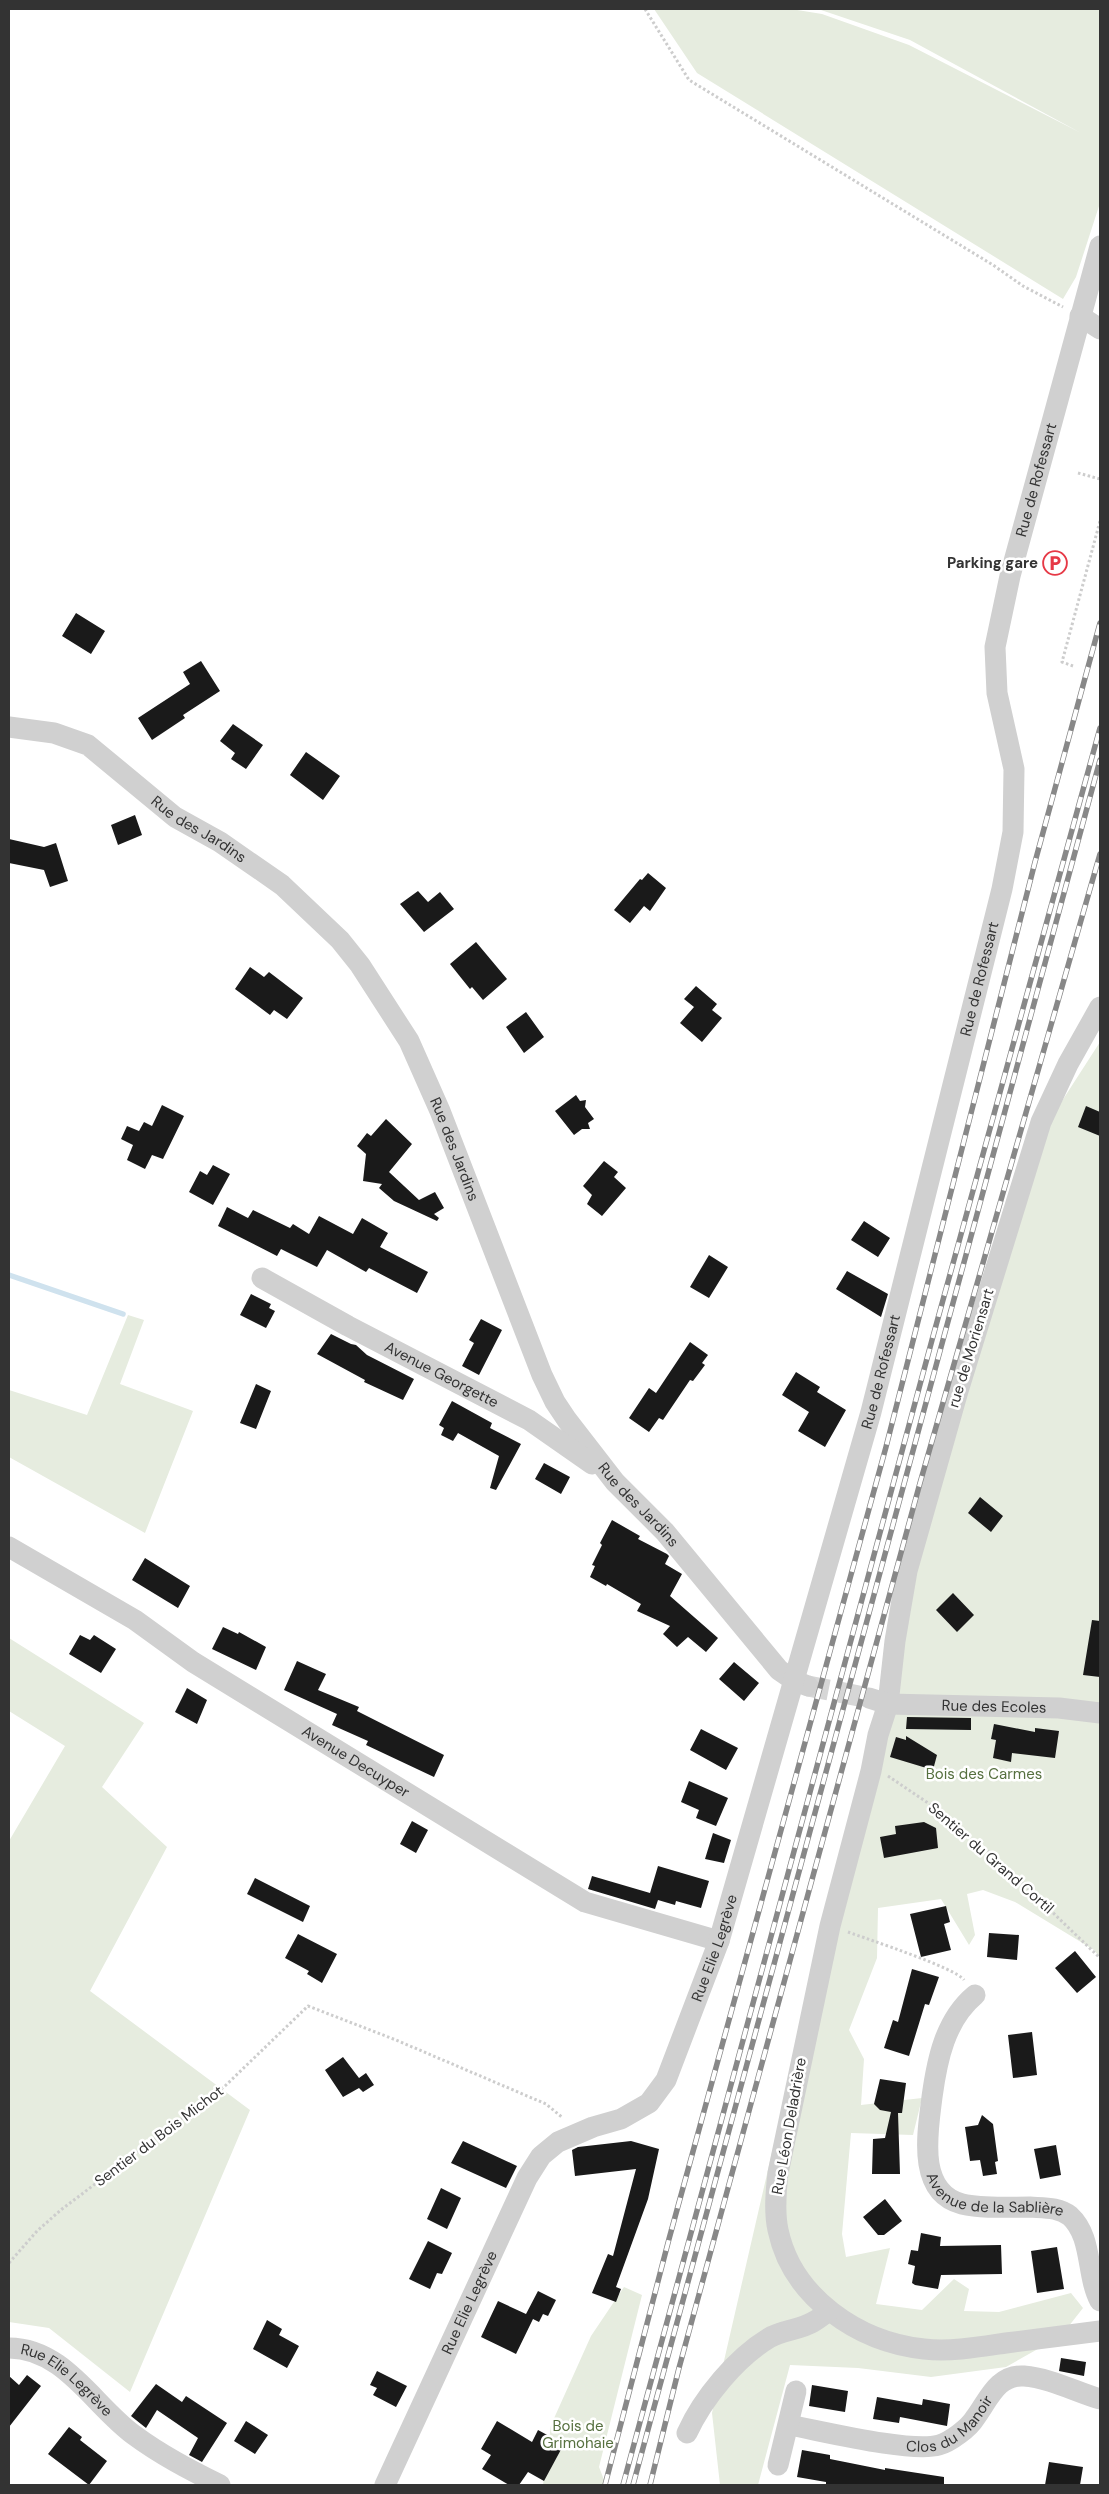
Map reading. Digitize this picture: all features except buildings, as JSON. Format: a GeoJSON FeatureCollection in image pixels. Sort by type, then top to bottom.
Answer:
{"type":"FeatureCollection","features":[{"type":"Feature","properties":{"kind":"street","name":"Rue de Rofessart"},"geometry":{"type":"LineString","coordinates":[[787,1706],[801,1684],[1002,889],[1013,832],[1014,769],[996,693],[995,647],[1010,576],[1100,246]]}},
{"type":"Feature","properties":{"kind":"street"},"geometry":{"type":"LineString","coordinates":[[1080,316],[1100,329]]}},
{"type":"Feature","properties":{"kind":"street","name":"Rue des Jardins"},"geometry":{"type":"LineString","coordinates":[[9,727],[54,733],[88,745],[175,817],[220,842],[282,885],[318,917],[345,946],[360,965],[409,1041],[440,1111],[542,1375],[567,1420],[615,1482],[665,1532],[779,1670],[801,1684]]}},
{"type":"Feature","properties":{"kind":"street","name":"rue de Moriensart"},"geometry":{"type":"LineString","coordinates":[[879,1701],[895,1641],[907,1570],[1024,1174],[1050,1099],[1100,1007]]}},
{"type":"Feature","properties":{"kind":"street","name":"Avenue Georgette"},"geometry":{"type":"LineString","coordinates":[[262,1278],[348,1326],[529,1420],[547,1431],[615,1482]]}},
{"type":"Feature","properties":{"kind":"street","name":"Avenue Decuyper"},"geometry":{"type":"LineString","coordinates":[[9,1547],[157,1634],[193,1662],[585,1902],[719,1941]]}},
{"type":"Feature","properties":{"kind":"street","name":"Rue des Ecoles"},"geometry":{"type":"LineString","coordinates":[[879,1701],[1059,1708],[1100,1713]]}},
{"type":"Feature","properties":{"kind":"street","name":"Rue Léon Deladrière"},"geometry":{"type":"LineString","coordinates":[[879,1701],[878,1735],[871,1771],[830,1926],[778,2173],[777,2229],[787,2257],[805,2286],[828,2311],[854,2327],[881,2338],[924,2349],[962,2349],[1100,2331]]}},
{"type":"Feature","properties":{"kind":"street","name":"Rue Elie Legrève"},"geometry":{"type":"LineString","coordinates":[[385,2485],[526,2178],[541,2156],[558,2142],[573,2134],[621,2119],[649,2104],[666,2080],[719,1941],[787,1706]]}},
{"type":"Feature","properties":{"kind":"street","name":"Avenue de la Sablière"},"geometry":{"type":"LineString","coordinates":[[974,1995],[954,2018],[940,2054],[928,2128],[928,2152],[931,2174],[940,2190],[948,2197],[960,2203],[972,2206],[1049,2208],[1069,2216],[1081,2231],[1092,2278],[1100,2301]]}},
{"type":"Feature","properties":{"kind":"street"},"geometry":{"type":"LineString","coordinates":[[687,2433],[696,2414],[707,2398],[749,2352],[771,2337],[814,2322],[828,2311]]}},
{"type":"Feature","properties":{"kind":"street","name":"Rue Elie Legrève"},"geometry":{"type":"LineString","coordinates":[[9,2348],[21,2348],[48,2357],[70,2374],[132,2434],[167,2458],[220,2485]]}},
{"type":"Feature","properties":{"kind":"street","name":"Clos du Manoir"},"geometry":{"type":"LineString","coordinates":[[789,2425],[913,2447],[939,2445],[975,2420],[984,2401],[999,2384],[1022,2376],[1100,2396]]}},
{"type":"Feature","properties":{"kind":"street"},"geometry":{"type":"LineString","coordinates":[[778,2465],[796,2391]]}},
{"type":"Feature","properties":{"kind":"path"},"geometry":{"type":"LineString","coordinates":[[645,9],[646,14],[690,80],[992,265],[1023,286],[1043,294],[1080,316]]}},
{"type":"Feature","properties":{"kind":"path"},"geometry":{"type":"LineString","coordinates":[[1078,473],[1100,479]]}},
{"type":"Feature","properties":{"kind":"path"},"geometry":{"type":"LineString","coordinates":[[1073,666],[1062,662],[1100,521]]}},
{"type":"Feature","properties":{"kind":"path","name":"Sentier du Grand Cortil"},"geometry":{"type":"LineString","coordinates":[[871,1771],[883,1773],[906,1787],[970,1837],[1038,1896],[1100,1958]]}},
{"type":"Feature","properties":{"kind":"path"},"geometry":{"type":"LineString","coordinates":[[830,1926],[945,1969]]}},
{"type":"Feature","properties":{"kind":"path","name":"Sentier du Bois Michot"},"geometry":{"type":"LineString","coordinates":[[9,2263],[37,2231],[62,2209],[225,2086],[308,2006],[396,2040],[546,2104],[562,2117],[573,2134]]}},
{"type":"Feature","properties":{"kind":"green space"},"geometry":{"type":"Polygon","coordinates":[[[654,9],[791,9],[822,14],[909,45],[1081,133],[910,40],[818,9],[1100,9],[1100,203],[1076,277],[1063,299],[697,73],[654,9]]]}},
{"type":"Feature","properties":{"kind":"green space","name":"Bois des Carmes"},"geometry":{"type":"Polygon","coordinates":[[[1100,1042],[1100,1958],[1094,1950],[1015,1902],[983,1890],[967,1894],[975,1935],[969,1945],[941,1899],[878,1908],[877,1958],[849,2030],[864,2059],[861,2105],[922,2098],[913,2135],[851,2133],[842,2234],[846,2257],[890,2248],[876,2304],[922,2310],[954,2279],[969,2289],[964,2311],[999,2312],[1071,2293],[1083,2308],[1061,2336],[1006,2367],[931,2377],[858,2368],[790,2365],[758,2485],[720,2485],[712,2413],[784,2100],[918,1550],[1042,1132],[1100,1042]]]}},
{"type":"Feature","properties":{"kind":"green space"},"geometry":{"type":"Polygon","coordinates":[[[128,1315],[144,1320],[120,1384],[193,1411],[145,1533],[9,1457],[9,1390],[87,1415],[128,1315]]]}},
{"type":"Feature","properties":{"kind":"green space"},"geometry":{"type":"Polygon","coordinates":[[[9,1638],[144,1723],[102,1787],[167,1847],[90,1991],[250,2110],[130,2392],[49,2328],[9,2322],[9,1841],[65,1746],[9,1711],[9,1638]]]}},
{"type":"Feature","properties":{"kind":"green space","name":"Bois de Grimohaie"},"geometry":{"type":"Polygon","coordinates":[[[624,2287],[642,2295],[599,2467],[606,2485],[543,2485],[551,2425],[591,2336],[624,2287]]]}},
{"type":"Feature","properties":{"kind":"waterway"},"geometry":{"type":"LineString","coordinates":[[9,1275],[123,1314]]}},
{"type":"Feature","properties":{"kind":"tunnel"},"geometry":{"type":"LineString","coordinates":[[808,1686],[869,1698]]}},
{"type":"Feature","properties":{"kind":"railway"},"geometry":{"type":"LineString","coordinates":[[605,2485],[669,2239],[886,1447],[1035,862],[1100,623]]}},
{"type":"Feature","properties":{"kind":"railway"},"geometry":{"type":"LineString","coordinates":[[623,2485],[932,1340],[1100,728]]}},
{"type":"Feature","properties":{"kind":"railway"},"geometry":{"type":"LineString","coordinates":[[633,2485],[1100,760]]}},
{"type":"Feature","properties":{"kind":"railway"},"geometry":{"type":"LineString","coordinates":[[650,2485],[679,2368],[920,1483],[1100,854]]}},
{"type":"Feature","properties":{"kind":"place","name":"Parking gare"},"geometry":{"type":"Point","coordinates":[1055,563]}}]}
